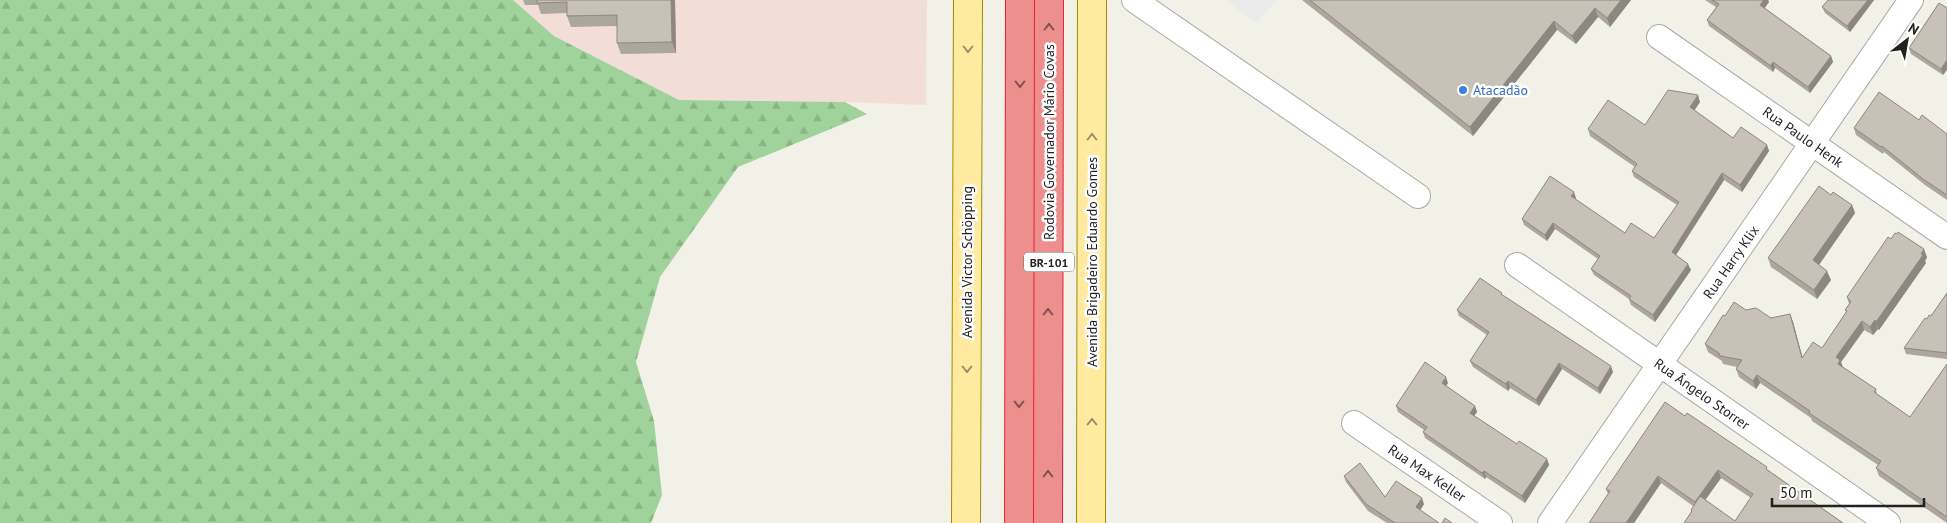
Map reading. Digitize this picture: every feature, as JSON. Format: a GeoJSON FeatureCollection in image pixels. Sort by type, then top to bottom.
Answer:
{"type":"FeatureCollection","features":[{"type":"Feature","properties":{"kind":"highway","name":"BR-101"},"geometry":{"type":"LineString","coordinates":[[1019,523],[1020,0]]}},
{"type":"Feature","properties":{"kind":"highway","name":"Rodovia Governador Mário Covas"},"geometry":{"type":"LineString","coordinates":[[1048,523],[1049,0]]}},
{"type":"Feature","properties":{"kind":"main road","name":"Avenida Victor Schöpping"},"geometry":{"type":"LineString","coordinates":[[966,523],[968,0]]}},
{"type":"Feature","properties":{"kind":"main road","name":"Avenida Brigadeiro Eduardo Gomes"},"geometry":{"type":"LineString","coordinates":[[1092,0],[1092,523]]}},
{"type":"Feature","properties":{"kind":"street"},"geometry":{"type":"LineString","coordinates":[[1134,0],[1418,196]]}},
{"type":"Feature","properties":{"kind":"street","name":"Rua Harry Klix"},"geometry":{"type":"LineString","coordinates":[[1550,523],[1911,0]]}},
{"type":"Feature","properties":{"kind":"street","name":"Rua Paulo Henk"},"geometry":{"type":"LineString","coordinates":[[1659,37],[1947,236]]}},
{"type":"Feature","properties":{"kind":"street","name":"Rua Ângelo Storrer"},"geometry":{"type":"LineString","coordinates":[[1517,265],[1888,523]]}},
{"type":"Feature","properties":{"kind":"street","name":"Rua Max Keller"},"geometry":{"type":"LineString","coordinates":[[1354,422],[1500,523]]}},
{"type":"Feature","properties":{"kind":"shaded area"},"geometry":{"type":"Polygon","coordinates":[[[513,0],[927,0],[926,105],[679,100],[554,36],[513,0]]]}},
{"type":"Feature","properties":{"kind":"shaded area"},"geometry":{"type":"Polygon","coordinates":[[[1226,0],[1277,0],[1256,23],[1226,0]]]}},
{"type":"Feature","properties":{"kind":"green space"},"geometry":{"type":"Polygon","coordinates":[[[0,0],[513,0],[554,36],[679,100],[845,102],[867,114],[738,167],[660,277],[636,362],[654,421],[662,495],[651,523],[0,523],[0,0]]]}},
{"type":"Feature","properties":{"kind":"building"},"geometry":{"type":"Polygon","coordinates":[[[537,0],[671,0],[672,42],[617,43],[617,15],[567,16],[567,2],[537,3],[537,0]]]}},
{"type":"Feature","properties":{"kind":"building","name":"Atacadão"},"geometry":{"type":"Polygon","coordinates":[[[1310,0],[1621,0],[1607,18],[1595,8],[1572,36],[1554,21],[1470,127],[1310,0]]]}},
{"type":"Feature","properties":{"kind":"building"},"geometry":{"type":"Polygon","coordinates":[[[1712,0],[1764,0],[1760,5],[1831,56],[1808,87],[1773,62],[1771,66],[1707,20],[1719,4],[1712,0]]]}},
{"type":"Feature","properties":{"kind":"building"},"geometry":{"type":"Polygon","coordinates":[[[1828,0],[1868,0],[1847,26],[1822,7],[1828,0]]]}},
{"type":"Feature","properties":{"kind":"building"},"geometry":{"type":"Polygon","coordinates":[[[1939,3],[1947,8],[1947,60],[1941,69],[1909,48],[1939,3]]]}},
{"type":"Feature","properties":{"kind":"building"},"geometry":{"type":"Polygon","coordinates":[[[1668,90],[1698,95],[1690,107],[1733,138],[1741,127],[1767,145],[1740,185],[1722,173],[1672,252],[1688,264],[1653,315],[1629,299],[1631,296],[1591,269],[1600,256],[1553,223],[1545,235],[1522,219],[1550,176],[1574,192],[1571,196],[1625,233],[1631,223],[1654,238],[1679,202],[1632,171],[1637,164],[1588,129],[1608,100],[1645,125],[1668,90]]]}},
{"type":"Feature","properties":{"kind":"building"},"geometry":{"type":"Polygon","coordinates":[[[1879,92],[1919,120],[1922,115],[1947,134],[1947,195],[1923,179],[1882,146],[1854,128],[1879,92]]]}},
{"type":"Feature","properties":{"kind":"building"},"geometry":{"type":"Polygon","coordinates":[[[1819,186],[1831,195],[1833,192],[1852,205],[1813,260],[1827,271],[1814,290],[1768,258],[1819,186]]]}},
{"type":"Feature","properties":{"kind":"building"},"geometry":{"type":"Polygon","coordinates":[[[1898,232],[1924,249],[1921,254],[1923,255],[1876,322],[1875,320],[1870,327],[1862,321],[1836,357],[1840,360],[1838,364],[1876,389],[1874,392],[1910,417],[1947,364],[1947,517],[1876,468],[1881,461],[1809,413],[1810,411],[1757,375],[1753,381],[1736,369],[1742,360],[1720,356],[1719,353],[1705,344],[1723,315],[1725,316],[1734,302],[1746,310],[1756,308],[1771,318],[1790,314],[1802,358],[1813,342],[1822,348],[1847,311],[1845,310],[1851,302],[1847,297],[1888,237],[1891,239],[1898,232]]]}},
{"type":"Feature","properties":{"kind":"building"},"geometry":{"type":"Polygon","coordinates":[[[1480,278],[1501,294],[1611,366],[1598,388],[1559,363],[1536,400],[1508,381],[1506,384],[1470,361],[1489,332],[1457,310],[1480,278]]]}},
{"type":"Feature","properties":{"kind":"building"},"geometry":{"type":"Polygon","coordinates":[[[1947,293],[1947,353],[1904,348],[1925,318],[1927,319],[1929,315],[1931,316],[1947,293]]]}},
{"type":"Feature","properties":{"kind":"building"},"geometry":{"type":"Polygon","coordinates":[[[1425,362],[1446,377],[1442,383],[1475,406],[1470,413],[1517,444],[1519,441],[1547,459],[1522,496],[1484,471],[1482,473],[1423,432],[1427,427],[1396,406],[1425,362]]]}},
{"type":"Feature","properties":{"kind":"building"},"geometry":{"type":"Polygon","coordinates":[[[1665,402],[1685,416],[1687,413],[1767,467],[1766,469],[1843,523],[1684,523],[1700,496],[1735,521],[1753,494],[1718,470],[1695,502],[1658,476],[1626,523],[1589,523],[1610,491],[1606,489],[1665,402]]]}},
{"type":"Feature","properties":{"kind":"building"},"geometry":{"type":"Polygon","coordinates":[[[1360,463],[1385,497],[1396,481],[1422,498],[1416,507],[1439,523],[1395,523],[1366,504],[1344,476],[1360,463]]]}},
{"type":"Feature","properties":{"kind":"building"},"geometry":{"type":"Polygon","coordinates":[[[1445,518],[1452,523],[1442,523],[1445,518]]]}},
{"type":"Feature","properties":{"kind":"place","name":"Atacadão"},"geometry":{"type":"Point","coordinates":[1463,90]}}]}
